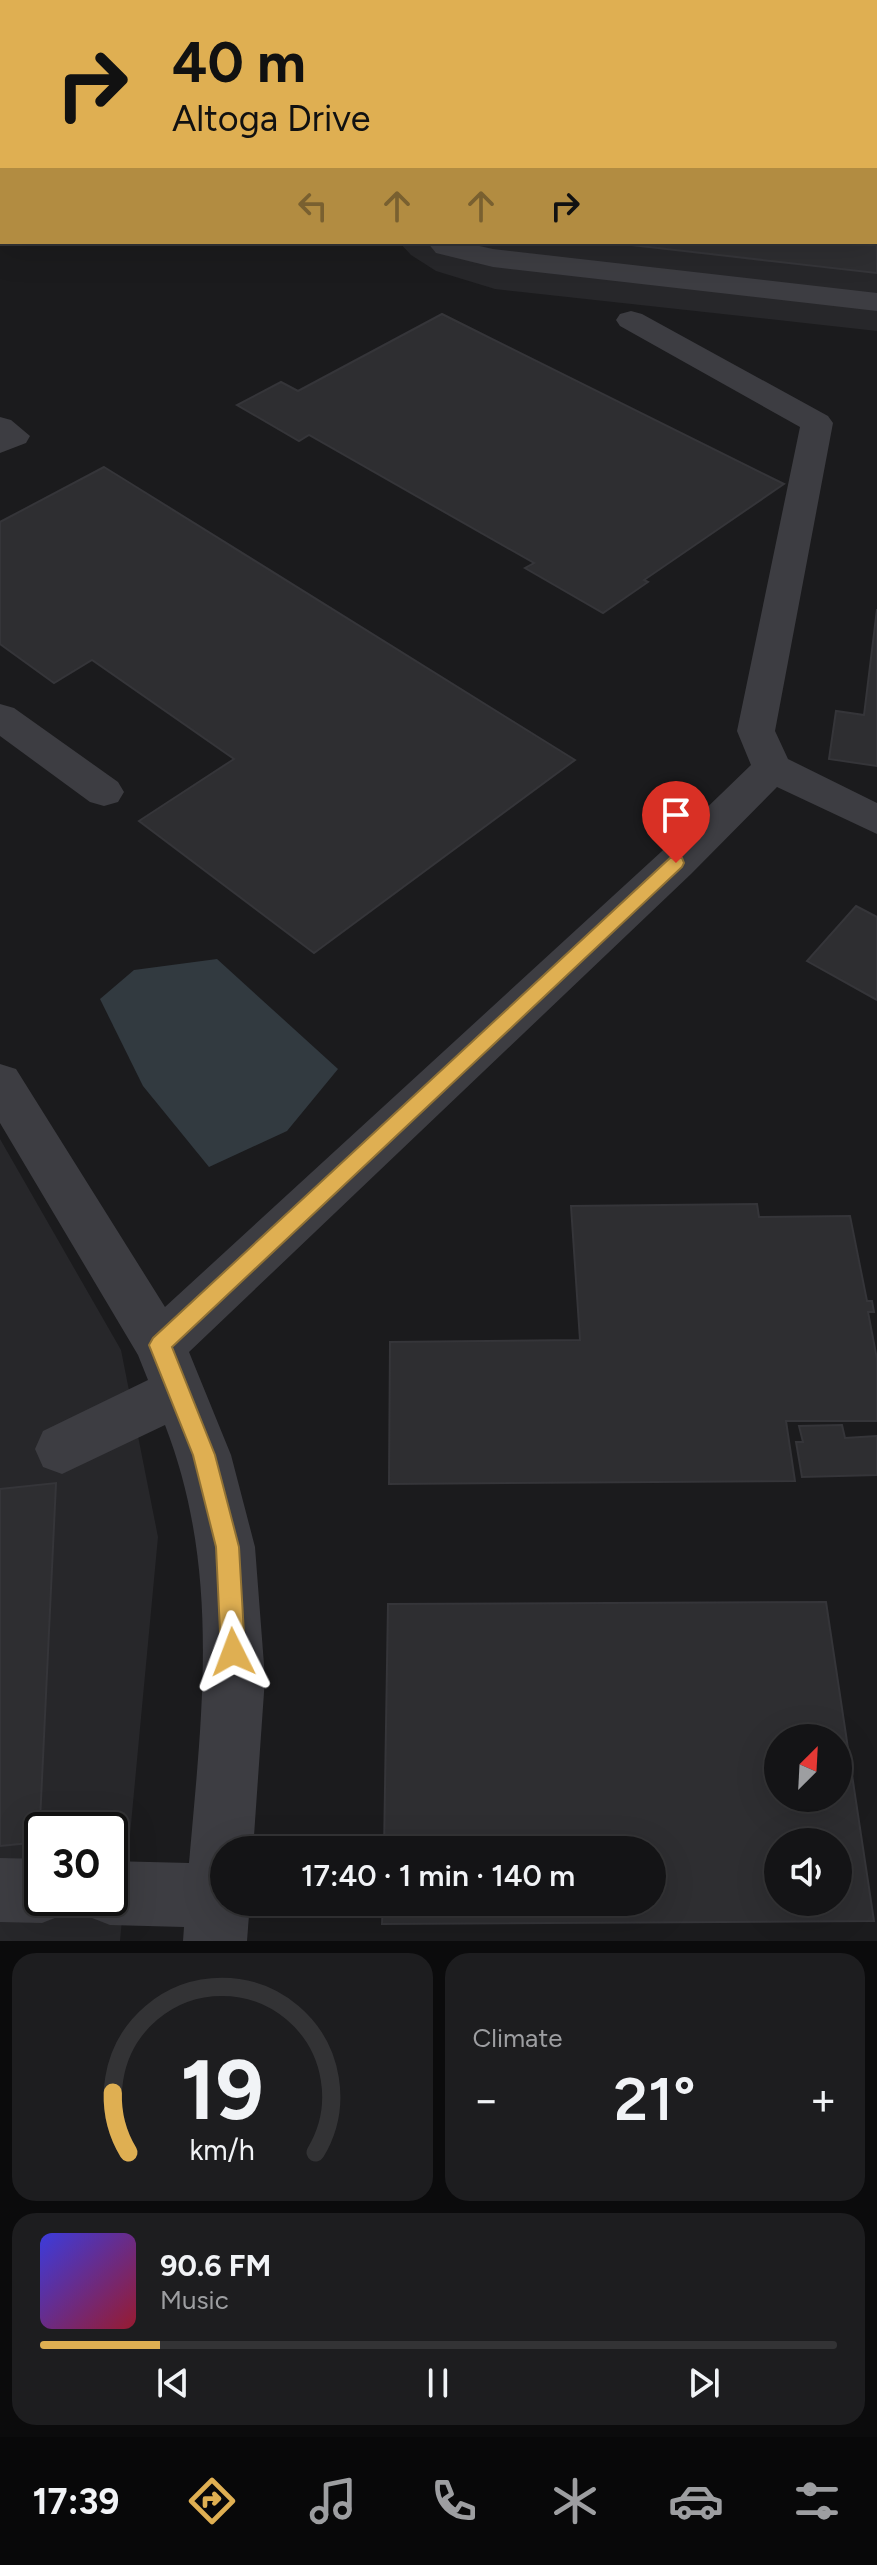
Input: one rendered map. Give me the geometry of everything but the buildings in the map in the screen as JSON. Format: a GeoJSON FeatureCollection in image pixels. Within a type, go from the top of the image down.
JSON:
{"type":"FeatureCollection","features":[{"type":"Feature","properties":{"kind":"street"},"geometry":{"type":"LineString","coordinates":[[443,244],[493,258],[877,302]]}},
{"type":"Feature","properties":{"kind":"street"},"geometry":{"type":"LineString","coordinates":[[631,320],[817,423],[756,731],[772,768],[877,820]]}},
{"type":"Feature","properties":{"kind":"street"},"geometry":{"type":"LineString","coordinates":[[0,427],[14,436],[0,443]]}},
{"type":"Feature","properties":{"kind":"street"},"geometry":{"type":"LineString","coordinates":[[0,717],[104,792]]}},
{"type":"Feature","properties":{"kind":"street"},"geometry":{"type":"LineString","coordinates":[[62,1449],[169,1368],[772,768]]}},
{"type":"Feature","properties":{"kind":"street"},"geometry":{"type":"LineString","coordinates":[[0,1082],[169,1368],[204,1455],[227,1547],[235,1678],[217,1919],[128,1897]]}},
{"type":"Feature","properties":{"kind":"street"},"geometry":{"type":"LineString","coordinates":[[0,1890],[24,1891]]}},
{"type":"Feature","properties":{"kind":"shaded area"},"geometry":{"type":"Polygon","coordinates":[[[401,244],[877,244],[877,331],[495,289],[436,271],[411,255],[401,244]]]}},
{"type":"Feature","properties":{"kind":"shaded area"},"geometry":{"type":"Polygon","coordinates":[[[217,959],[338,1069],[287,1131],[209,1167],[143,1086],[100,999],[134,970],[217,959]]]}},
{"type":"Feature","properties":{"kind":"shaded area"},"geometry":{"type":"Polygon","coordinates":[[[0,1139],[121,1350],[158,1537],[128,1856],[128,1812],[24,1812],[24,1916],[122,1916],[120,1941],[0,1941],[0,1139]]]}},
{"type":"Feature","properties":{"kind":"route"},"geometry":{"type":"LineString","coordinates":[[233,1652],[227,1547],[204,1455],[160,1345],[676,863]]}}]}
